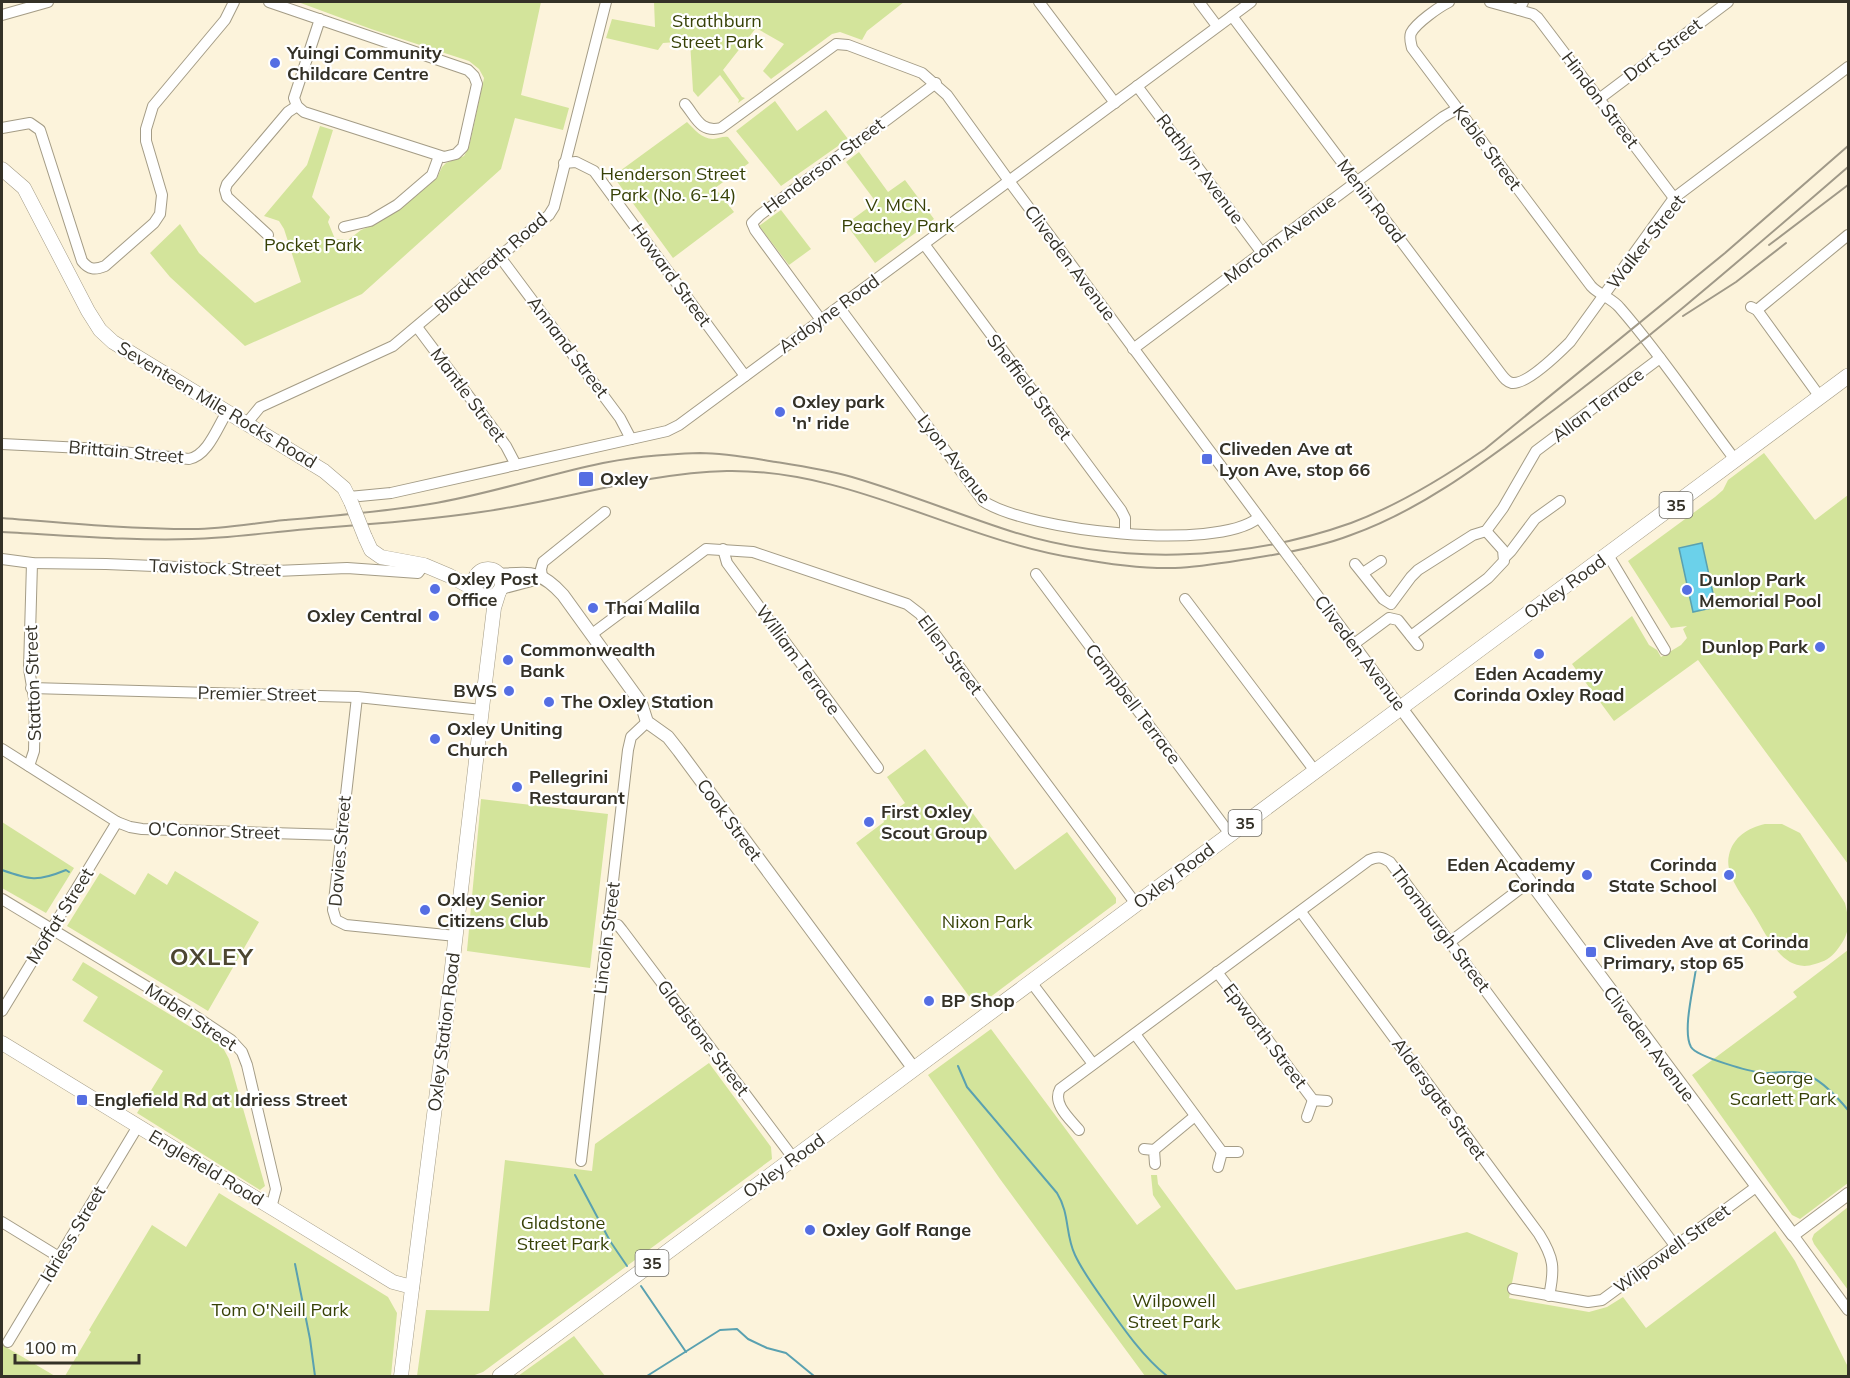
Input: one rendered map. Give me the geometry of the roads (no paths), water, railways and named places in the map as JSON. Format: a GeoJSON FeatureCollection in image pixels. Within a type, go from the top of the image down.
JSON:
{"type":"FeatureCollection","features":[{"type":"Feature","properties":{"kind":"main road","name":"Seventeen Mile Rocks Road"},"geometry":{"type":"LineString","coordinates":[[2,169],[24,188],[100,330],[127,352],[330,475],[344,488],[371,550],[381,557],[424,565],[450,576],[477,592]]}},
{"type":"Feature","properties":{"kind":"main road","name":"Seventeen Mile Rocks Road"},"geometry":{"type":"LineString","coordinates":[[2,180],[35,210]]}},
{"type":"Feature","properties":{"kind":"main road","name":"Oxley Road"},"geometry":{"type":"LineString","coordinates":[[500,1377],[1848,376]]}},
{"type":"Feature","properties":{"kind":"main road","name":"Seventeen Mile Rocks Road"},"geometry":{"type":"LineString","coordinates":[[424,565],[434,563],[478,573]]}},
{"type":"Feature","properties":{"kind":"main road"},"geometry":{"type":"LineString","coordinates":[[491,569],[500,585],[496,595],[487,597],[477,592],[474,581],[478,573],[491,569]]}},
{"type":"Feature","properties":{"kind":"main road","name":"Oxley Station Road"},"geometry":{"type":"LineString","coordinates":[[401,1377],[456,936],[489,647],[494,608],[500,585]]}},
{"type":"Feature","properties":{"kind":"main road","name":"Oxley Station Road"},"geometry":{"type":"LineString","coordinates":[[477,592],[487,614],[489,647]]}},
{"type":"Feature","properties":{"kind":"main road","name":"Englefield Road"},"geometry":{"type":"LineString","coordinates":[[2,1043],[393,1282],[412,1287]]}},
{"type":"Feature","properties":{"kind":"main road","name":"Oxley Station Road"},"geometry":{"type":"LineString","coordinates":[[406,1345],[410,1377]]}},
{"type":"Feature","properties":{"kind":"street"},"geometry":{"type":"LineString","coordinates":[[2,15],[48,2]]}},
{"type":"Feature","properties":{"kind":"street"},"geometry":{"type":"LineString","coordinates":[[2,128],[30,123],[40,130],[79,255],[85,265],[91,268],[98,269],[105,266],[154,223],[160,214],[162,195],[146,141],[153,106],[225,20],[234,2]]}},
{"type":"Feature","properties":{"kind":"street"},"geometry":{"type":"LineString","coordinates":[[269,2],[320,19],[468,70],[474,76],[477,84],[463,147],[456,154],[439,156],[304,112],[297,106],[294,98],[320,19]]}},
{"type":"Feature","properties":{"kind":"street","name":"Blackheath Road"},"geometry":{"type":"LineString","coordinates":[[246,424],[260,407],[393,346],[549,215],[554,207],[606,2]]}},
{"type":"Feature","properties":{"kind":"street"},"geometry":{"type":"LineString","coordinates":[[1039,2],[1115,103]]}},
{"type":"Feature","properties":{"kind":"street"},"geometry":{"type":"LineString","coordinates":[[1199,2],[1218,26]]}},
{"type":"Feature","properties":{"kind":"street","name":"Ardoyne Road"},"geometry":{"type":"LineString","coordinates":[[350,500],[667,431],[679,425],[1251,2]]}},
{"type":"Feature","properties":{"kind":"street","name":"Keble Street"},"geometry":{"type":"LineString","coordinates":[[1449,2],[1417,26],[1410,39],[1412,48],[1591,286],[1604,296]]}},
{"type":"Feature","properties":{"kind":"street"},"geometry":{"type":"LineString","coordinates":[[1490,2],[1521,6]]}},
{"type":"Feature","properties":{"kind":"street","name":"Dart Street"},"geometry":{"type":"LineString","coordinates":[[1599,99],[1728,2]]}},
{"type":"Feature","properties":{"kind":"street","name":"Hindon Street"},"geometry":{"type":"LineString","coordinates":[[1521,6],[1538,18],[1674,198]]}},
{"type":"Feature","properties":{"kind":"street","name":"Menin Road"},"geometry":{"type":"LineString","coordinates":[[1232,16],[1501,375],[1513,383]]}},
{"type":"Feature","properties":{"kind":"street","name":"Cliveden Avenue"},"geometry":{"type":"LineString","coordinates":[[685,104],[702,126],[708,130],[721,128],[836,44],[848,45],[922,73],[936,83],[1848,1310]]}},
{"type":"Feature","properties":{"kind":"street","name":"Walker Street"},"geometry":{"type":"LineString","coordinates":[[1513,383],[1521,382],[1557,355],[1570,342],[1674,198],[1848,67]]}},
{"type":"Feature","properties":{"kind":"street","name":"Henderson Street"},"geometry":{"type":"LineString","coordinates":[[821,320],[752,224],[754,220],[936,83]]}},
{"type":"Feature","properties":{"kind":"street","name":"Rathlyn Avenue"},"geometry":{"type":"LineString","coordinates":[[1137,86],[1262,253]]}},
{"type":"Feature","properties":{"kind":"street"},"geometry":{"type":"LineString","coordinates":[[268,235],[227,197],[225,189],[288,112],[297,106]]}},
{"type":"Feature","properties":{"kind":"street","name":"Morcom Avenue"},"geometry":{"type":"LineString","coordinates":[[1133,348],[1443,117],[1457,109]]}},
{"type":"Feature","properties":{"kind":"street"},"geometry":{"type":"LineString","coordinates":[[344,227],[370,222],[397,205],[432,175],[439,156]]}},
{"type":"Feature","properties":{"kind":"street","name":"Howard Street"},"geometry":{"type":"LineString","coordinates":[[564,163],[576,162],[594,171],[745,376]]}},
{"type":"Feature","properties":{"kind":"street"},"geometry":{"type":"LineString","coordinates":[[1820,397],[1754,308],[1848,235]]}},
{"type":"Feature","properties":{"kind":"street","name":"Sheffield Street"},"geometry":{"type":"LineString","coordinates":[[924,244],[1121,510],[1125,518],[1125,533]]}},
{"type":"Feature","properties":{"kind":"street","name":"Annand Street"},"geometry":{"type":"LineString","coordinates":[[500,257],[620,418],[631,439]]}},
{"type":"Feature","properties":{"kind":"street","name":"Allan Terrace"},"geometry":{"type":"LineString","coordinates":[[1604,296],[1618,306],[1660,358],[1736,461]]}},
{"type":"Feature","properties":{"kind":"street","name":"Lyon Avenue"},"geometry":{"type":"LineString","coordinates":[[839,307],[983,501],[994,508],[1056,526],[1125,533],[1193,535],[1241,527],[1258,518]]}},
{"type":"Feature","properties":{"kind":"street","name":"Mantle Street"},"geometry":{"type":"LineString","coordinates":[[417,327],[506,446],[516,465]]}},
{"type":"Feature","properties":{"kind":"street","name":"Allan Terrace"},"geometry":{"type":"LineString","coordinates":[[1486,531],[1503,508],[1536,451],[1660,358]]}},
{"type":"Feature","properties":{"kind":"street","name":"Brittain Street"},"geometry":{"type":"LineString","coordinates":[[2,444],[82,448],[189,459],[197,457],[205,450],[227,412]]}},
{"type":"Feature","properties":{"kind":"street"},"geometry":{"type":"LineString","coordinates":[[1411,636],[1488,579],[1535,519],[1560,501]]}},
{"type":"Feature","properties":{"kind":"street"},"geometry":{"type":"LineString","coordinates":[[500,585],[525,572],[542,577],[543,562],[605,512]]}},
{"type":"Feature","properties":{"kind":"street"},"geometry":{"type":"LineString","coordinates":[[1354,644],[1389,618],[1391,604],[1411,576],[1473,535],[1486,531],[1503,550],[1505,557]]}},
{"type":"Feature","properties":{"kind":"street","name":"Ellen Street"},"geometry":{"type":"LineString","coordinates":[[592,634],[706,549],[753,552],[907,604],[920,614],[1136,904]]}},
{"type":"Feature","properties":{"kind":"street","name":"William Terrace"},"geometry":{"type":"LineString","coordinates":[[723,549],[727,563],[878,768]]}},
{"type":"Feature","properties":{"kind":"street"},"geometry":{"type":"LineString","coordinates":[[1608,555],[1665,650]]}},
{"type":"Feature","properties":{"kind":"street","name":"Tavistock Street"},"geometry":{"type":"LineString","coordinates":[[2,559],[32,563],[276,571],[348,568],[418,573],[424,565]]}},
{"type":"Feature","properties":{"kind":"street"},"geometry":{"type":"LineString","coordinates":[[1363,573],[1382,561]]}},
{"type":"Feature","properties":{"kind":"street","name":"Statton Street"},"geometry":{"type":"LineString","coordinates":[[29,766],[34,751],[35,704],[29,669],[32,563]]}},
{"type":"Feature","properties":{"kind":"street"},"geometry":{"type":"LineString","coordinates":[[1355,564],[1383,599],[1391,604]]}},
{"type":"Feature","properties":{"kind":"street","name":"Campbell Terrace"},"geometry":{"type":"LineString","coordinates":[[1036,574],[1230,834]]}},
{"type":"Feature","properties":{"kind":"street","name":"Cook Street"},"geometry":{"type":"LineString","coordinates":[[542,577],[557,588],[592,634],[641,703],[647,722],[668,737],[679,751],[914,1069]]}},
{"type":"Feature","properties":{"kind":"street"},"geometry":{"type":"LineString","coordinates":[[1185,599],[1316,771]]}},
{"type":"Feature","properties":{"kind":"street"},"geometry":{"type":"LineString","coordinates":[[1389,618],[1398,620],[1418,645]]}},
{"type":"Feature","properties":{"kind":"street","name":"Premier Street"},"geometry":{"type":"LineString","coordinates":[[31,688],[357,697],[482,710]]}},
{"type":"Feature","properties":{"kind":"street","name":"Davies Street"},"geometry":{"type":"LineString","coordinates":[[357,697],[340,835],[333,910],[336,920],[346,925],[456,936]]}},
{"type":"Feature","properties":{"kind":"street","name":"Lincoln Street"},"geometry":{"type":"LineString","coordinates":[[581,1161],[628,750],[631,737],[647,722]]}},
{"type":"Feature","properties":{"kind":"street","name":"O'Connor Street"},"geometry":{"type":"LineString","coordinates":[[2,749],[117,822],[130,827],[340,835]]}},
{"type":"Feature","properties":{"kind":"street","name":"Moffat Street"},"geometry":{"type":"LineString","coordinates":[[2,1011],[117,822]]}},
{"type":"Feature","properties":{"kind":"street","name":"Thornburgh Street"},"geometry":{"type":"LineString","coordinates":[[1079,1131],[1058,1102],[1057,1095],[1060,1089],[1369,860],[1376,857],[1384,858],[1390,862],[1676,1246]]}},
{"type":"Feature","properties":{"kind":"street"},"geometry":{"type":"LineString","coordinates":[[1450,942],[1529,882]]}},
{"type":"Feature","properties":{"kind":"street","name":"Mabel Street"},"geometry":{"type":"LineString","coordinates":[[2,899],[192,1014],[231,1040],[242,1052],[248,1065],[276,1189],[271,1208]]}},
{"type":"Feature","properties":{"kind":"street","name":"Aldersgate Street"},"geometry":{"type":"LineString","coordinates":[[1301,912],[1539,1234],[1551,1253],[1554,1272],[1549,1296]]}},
{"type":"Feature","properties":{"kind":"street","name":"Gladstone Street"},"geometry":{"type":"LineString","coordinates":[[609,923],[618,925],[622,930],[794,1159]]}},
{"type":"Feature","properties":{"kind":"street","name":"Epworth Street"},"geometry":{"type":"LineString","coordinates":[[1217,972],[1313,1100],[1327,1101]]}},
{"type":"Feature","properties":{"kind":"street"},"geometry":{"type":"LineString","coordinates":[[1031,982],[1093,1064]]}},
{"type":"Feature","properties":{"kind":"street"},"geometry":{"type":"LineString","coordinates":[[1135,1034],[1222,1152]]}},
{"type":"Feature","properties":{"kind":"street","name":"Epworth Street"},"geometry":{"type":"LineString","coordinates":[[1306,1117],[1313,1100]]}},
{"type":"Feature","properties":{"kind":"street"},"geometry":{"type":"LineString","coordinates":[[1155,1164],[1149,1149],[1196,1116]]}},
{"type":"Feature","properties":{"kind":"street","name":"Idriess Street"},"geometry":{"type":"LineString","coordinates":[[8,1342],[138,1126]]}},
{"type":"Feature","properties":{"kind":"street"},"geometry":{"type":"LineString","coordinates":[[1222,1152],[1238,1152]]}},
{"type":"Feature","properties":{"kind":"street"},"geometry":{"type":"LineString","coordinates":[[1218,1167],[1222,1152]]}},
{"type":"Feature","properties":{"kind":"street","name":"Wilpowell Street"},"geometry":{"type":"LineString","coordinates":[[1513,1289],[1588,1302],[1602,1300],[1756,1187]]}},
{"type":"Feature","properties":{"kind":"street"},"geometry":{"type":"LineString","coordinates":[[1793,1235],[1848,1194]]}},
{"type":"Feature","properties":{"kind":"street"},"geometry":{"type":"LineString","coordinates":[[2,1222],[59,1257]]}},
{"type":"Feature","properties":{"kind":"water"},"geometry":{"type":"Polygon","coordinates":[[[1702,543],[1716,607],[1693,612],[1679,548],[1702,543]]]}},
{"type":"Feature","properties":{"kind":"waterway"},"geometry":{"type":"LineString","coordinates":[[2,870],[34,878],[66,870],[69,872]]}},
{"type":"Feature","properties":{"kind":"waterway"},"geometry":{"type":"LineString","coordinates":[[1696,968],[1688,1020],[1689,1040],[1695,1051],[1748,1070],[1764,1073],[1805,1074],[1826,1087],[1848,1110]]}},
{"type":"Feature","properties":{"kind":"waterway"},"geometry":{"type":"LineString","coordinates":[[958,1066],[967,1087],[1057,1193],[1064,1209],[1072,1247],[1084,1272],[1132,1339],[1167,1376]]}},
{"type":"Feature","properties":{"kind":"waterway"},"geometry":{"type":"LineString","coordinates":[[575,1175],[610,1241],[627,1266]]}},
{"type":"Feature","properties":{"kind":"waterway"},"geometry":{"type":"LineString","coordinates":[[295,1264],[315,1376]]}},
{"type":"Feature","properties":{"kind":"waterway"},"geometry":{"type":"LineString","coordinates":[[641,1286],[686,1352]]}},
{"type":"Feature","properties":{"kind":"waterway"},"geometry":{"type":"LineString","coordinates":[[647,1376],[720,1330],[737,1329],[748,1339],[767,1348],[786,1353],[814,1376]]}},
{"type":"Feature","properties":{"kind":"railway"},"geometry":{"type":"LineString","coordinates":[[2,518],[145,528],[216,528],[412,507],[471,496],[607,462],[647,456],[700,453],[748,457],[843,475],[1004,529],[1046,541],[1090,549],[1134,554],[1178,554],[1222,552],[1266,546],[1309,536],[1369,516],[1420,490],[1485,449],[1725,253],[1848,146]]}},
{"type":"Feature","properties":{"kind":"railway"},"geometry":{"type":"LineString","coordinates":[[2,532],[144,539],[224,537],[461,515],[634,482],[727,471],[772,473],[817,481],[1031,549],[1112,564],[1150,568],[1185,567],[1291,552],[1339,539],[1377,525],[1426,500],[1472,470],[1579,391],[1657,329],[1848,167]]}},
{"type":"Feature","properties":{"kind":"railway"},"geometry":{"type":"LineString","coordinates":[[1769,245],[1848,185]]}},
{"type":"Feature","properties":{"kind":"railway"},"geometry":{"type":"LineString","coordinates":[[1683,316],[1736,282],[1786,243]]}},
{"type":"Feature","properties":{"kind":"place","name":"Yuingi Community Childcare Centre"},"geometry":{"type":"Point","coordinates":[275,63]}},
{"type":"Feature","properties":{"kind":"place","name":"Oxley park 'n' ride"},"geometry":{"type":"Point","coordinates":[780,412]}},
{"type":"Feature","properties":{"kind":"place","name":"Cliveden Ave at Lyon Ave, stop 66"},"geometry":{"type":"Point","coordinates":[1207,459]}},
{"type":"Feature","properties":{"kind":"place","name":"Oxley"},"geometry":{"type":"Point","coordinates":[586,479]}},
{"type":"Feature","properties":{"kind":"place","name":"Oxley Post Office"},"geometry":{"type":"Point","coordinates":[435,589]}},
{"type":"Feature","properties":{"kind":"place","name":"Dunlop Park Memorial Pool"},"geometry":{"type":"Point","coordinates":[1687,590]}},
{"type":"Feature","properties":{"kind":"place","name":"Thai Malila"},"geometry":{"type":"Point","coordinates":[593,608]}},
{"type":"Feature","properties":{"kind":"place","name":"Oxley Central"},"geometry":{"type":"Point","coordinates":[434,616]}},
{"type":"Feature","properties":{"kind":"place","name":"Dunlop Park"},"geometry":{"type":"Point","coordinates":[1820,647]}},
{"type":"Feature","properties":{"kind":"place","name":"Eden Academy Corinda Oxley Road"},"geometry":{"type":"Point","coordinates":[1539,654]}},
{"type":"Feature","properties":{"kind":"place","name":"Commonwealth Bank"},"geometry":{"type":"Point","coordinates":[508,660]}},
{"type":"Feature","properties":{"kind":"place","name":"BWS"},"geometry":{"type":"Point","coordinates":[509,691]}},
{"type":"Feature","properties":{"kind":"place","name":"The Oxley Station"},"geometry":{"type":"Point","coordinates":[549,702]}},
{"type":"Feature","properties":{"kind":"place","name":"Oxley Uniting Church"},"geometry":{"type":"Point","coordinates":[435,739]}},
{"type":"Feature","properties":{"kind":"place","name":"Pellegrini Restaurant"},"geometry":{"type":"Point","coordinates":[517,787]}},
{"type":"Feature","properties":{"kind":"place","name":"First Oxley Scout Group"},"geometry":{"type":"Point","coordinates":[869,822]}},
{"type":"Feature","properties":{"kind":"place","name":"Eden Academy Corinda"},"geometry":{"type":"Point","coordinates":[1587,875]}},
{"type":"Feature","properties":{"kind":"place","name":"Corinda State School"},"geometry":{"type":"Point","coordinates":[1729,875]}},
{"type":"Feature","properties":{"kind":"place","name":"Oxley Senior Citizens Club"},"geometry":{"type":"Point","coordinates":[425,910]}},
{"type":"Feature","properties":{"kind":"place","name":"Cliveden Ave at Corinda Primary, stop 65"},"geometry":{"type":"Point","coordinates":[1591,952]}},
{"type":"Feature","properties":{"kind":"place","name":"BP Shop"},"geometry":{"type":"Point","coordinates":[929,1001]}},
{"type":"Feature","properties":{"kind":"place","name":"Englefield Rd at Idriess Street"},"geometry":{"type":"Point","coordinates":[82,1100]}},
{"type":"Feature","properties":{"kind":"place","name":"Oxley Golf Range"},"geometry":{"type":"Point","coordinates":[810,1230]}},
{"type":"Feature","properties":{"kind":"district","name":"OXLEY"},"geometry":{"type":"Point","coordinates":[212,957]}},
{"type":"Feature","properties":{"kind":"park label","name":"Strathburn Street Park"},"geometry":{"type":"Point","coordinates":[717,31]}},
{"type":"Feature","properties":{"kind":"park label","name":"Henderson Street Park (No. 6-14)"},"geometry":{"type":"Point","coordinates":[673,184]}},
{"type":"Feature","properties":{"kind":"park label","name":"V. MCN. Peachey Park"},"geometry":{"type":"Point","coordinates":[898,215]}},
{"type":"Feature","properties":{"kind":"park label","name":"Pocket Park"},"geometry":{"type":"Point","coordinates":[313,245]}},
{"type":"Feature","properties":{"kind":"park label","name":"Nixon Park"},"geometry":{"type":"Point","coordinates":[987,922]}},
{"type":"Feature","properties":{"kind":"park label","name":"George Scarlett Park"},"geometry":{"type":"Point","coordinates":[1783,1088]}},
{"type":"Feature","properties":{"kind":"park label","name":"Gladstone Street Park"},"geometry":{"type":"Point","coordinates":[563,1233]}},
{"type":"Feature","properties":{"kind":"park label","name":"Tom O'Neill Park"},"geometry":{"type":"Point","coordinates":[280,1310]}},
{"type":"Feature","properties":{"kind":"park label","name":"Wilpowell Street Park"},"geometry":{"type":"Point","coordinates":[1174,1311]}}]}
